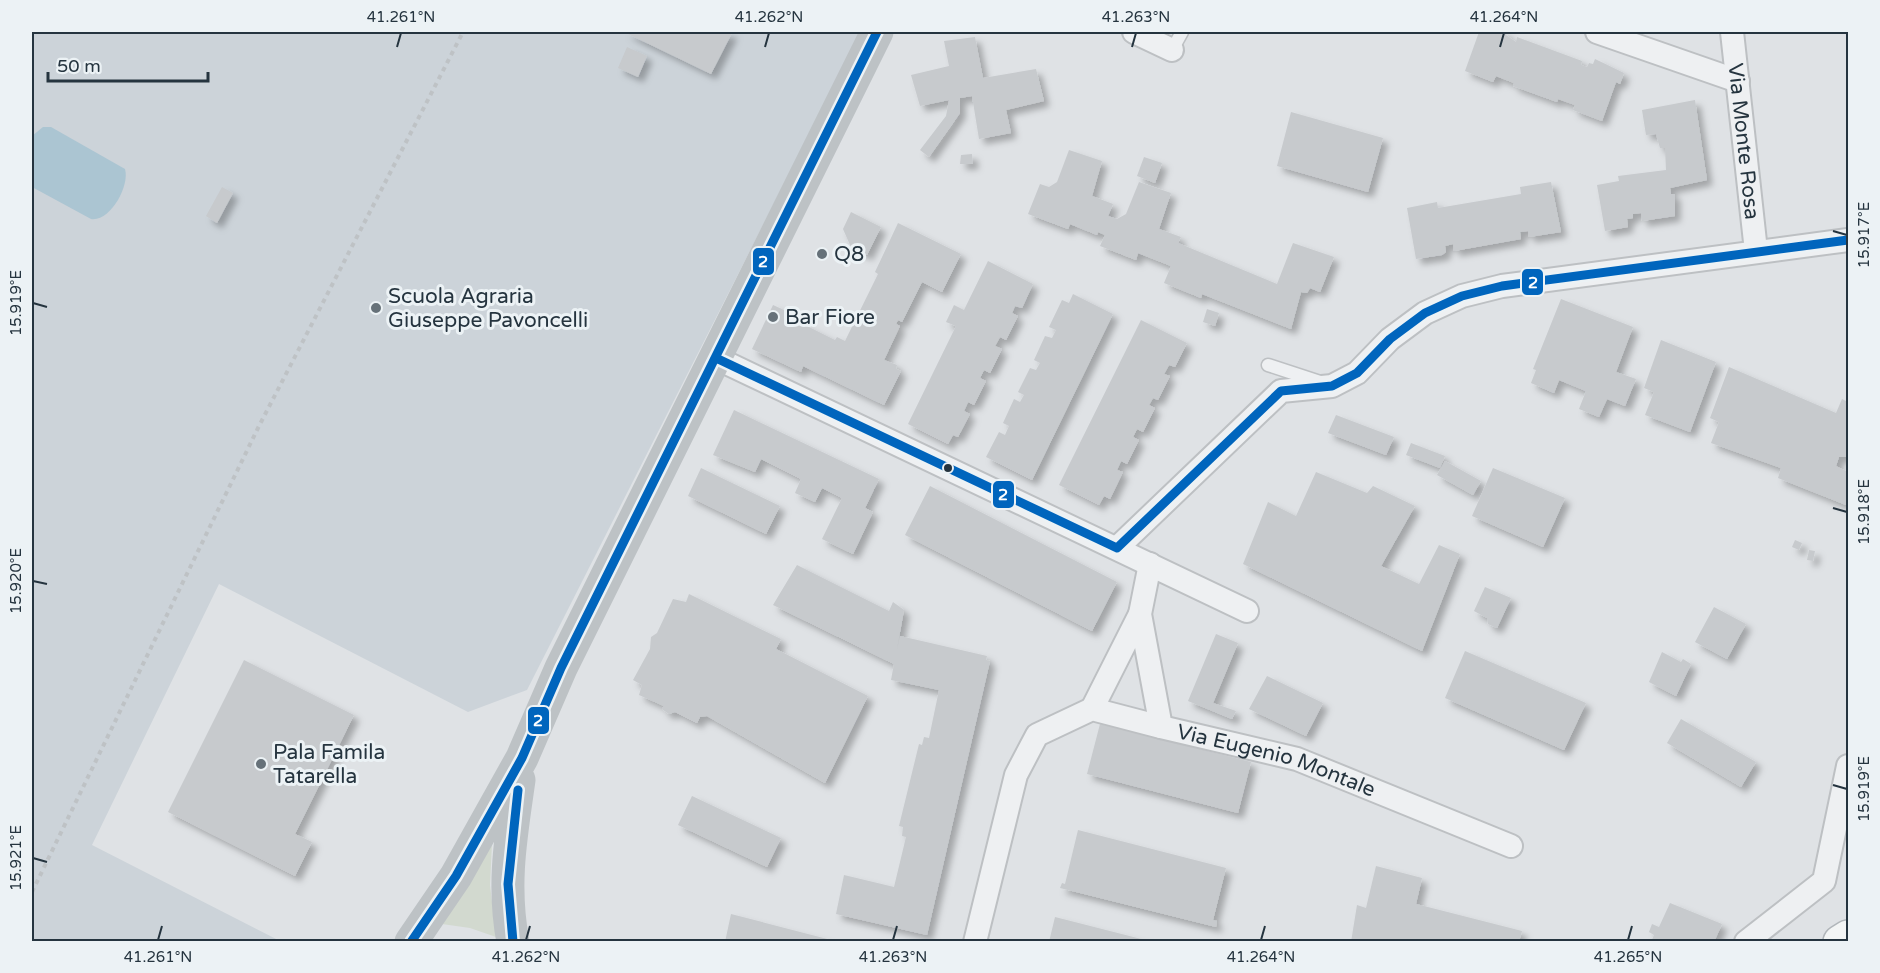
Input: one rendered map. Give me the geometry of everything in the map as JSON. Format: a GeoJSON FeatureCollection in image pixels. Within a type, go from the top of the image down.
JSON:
{"type":"FeatureCollection","features":[{"type":"Feature","properties":{"kind":"highway"},"geometry":{"type":"LineString","coordinates":[[1840,942],[1848,937]]}},
{"type":"Feature","properties":{"kind":"main road"},"geometry":{"type":"LineString","coordinates":[[411,942],[456,876],[522,758],[561,668],[877,32]]}},
{"type":"Feature","properties":{"kind":"main road"},"geometry":{"type":"LineString","coordinates":[[513,942],[508,915],[507,866],[522,758]]}},
{"type":"Feature","properties":{"kind":"street"},"geometry":{"type":"LineString","coordinates":[[1134,32],[1177,41]]}},
{"type":"Feature","properties":{"kind":"street"},"geometry":{"type":"LineString","coordinates":[[1597,32],[1738,81]]}},
{"type":"Feature","properties":{"kind":"street","name":"Via Monte Rosa"},"geometry":{"type":"LineString","coordinates":[[1732,32],[1756,251]]}},
{"type":"Feature","properties":{"kind":"street"},"geometry":{"type":"LineString","coordinates":[[1117,548],[1281,391],[1332,386],[1357,373],[1390,339],[1425,313],[1480,290],[1848,240]]}},
{"type":"Feature","properties":{"kind":"street"},"geometry":{"type":"LineString","coordinates":[[716,358],[1246,611]]}},
{"type":"Feature","properties":{"kind":"street","name":"Via Eugenio Montale"},"geometry":{"type":"LineString","coordinates":[[1150,564],[1140,614],[1161,727],[1297,759],[1511,846]]}},
{"type":"Feature","properties":{"kind":"street"},"geometry":{"type":"LineString","coordinates":[[975,942],[1016,775],[1037,735],[1092,709],[1140,614]]}},
{"type":"Feature","properties":{"kind":"street"},"geometry":{"type":"LineString","coordinates":[[1092,709],[1161,727]]}},
{"type":"Feature","properties":{"kind":"street"},"geometry":{"type":"LineString","coordinates":[[1746,942],[1824,881],[1848,766]]}},
{"type":"Feature","properties":{"kind":"lane"},"geometry":{"type":"LineString","coordinates":[[1268,364],[1332,386]]}},
{"type":"Feature","properties":{"kind":"path"},"geometry":{"type":"LineString","coordinates":[[32,892],[258,428],[463,32]]}},
{"type":"Feature","properties":{"kind":"shaded area","name":"Scuola Agraria Giuseppe Pavoncelli"},"geometry":{"type":"Polygon","coordinates":[[[32,32],[861,32],[527,690],[468,712],[219,584],[92,845],[280,941],[32,941],[32,32]]]}},
{"type":"Feature","properties":{"kind":"shaded area"},"geometry":{"type":"Polygon","coordinates":[[[492,843],[490,885],[496,937],[470,928],[442,924],[492,843]]]}},
{"type":"Feature","properties":{"kind":"water"},"geometry":{"type":"Polygon","coordinates":[[[43,127],[51,127],[125,169],[126,176],[121,193],[117,202],[105,215],[91,219],[32,187],[32,136],[43,127]]]}},
{"type":"Feature","properties":{"kind":"building"},"geometry":{"type":"Polygon","coordinates":[[[624,32],[729,32],[732,33],[711,74],[624,32]]]}},
{"type":"Feature","properties":{"kind":"building"},"geometry":{"type":"Polygon","coordinates":[[[1479,32],[1508,32],[1506,35],[1516,42],[1517,37],[1582,61],[1581,65],[1587,67],[1589,63],[1593,64],[1595,59],[1624,73],[1620,84],[1616,82],[1602,121],[1573,110],[1575,105],[1558,99],[1557,102],[1513,86],[1514,83],[1496,76],[1493,82],[1465,71],[1479,32]]]}},
{"type":"Feature","properties":{"kind":"building"},"geometry":{"type":"Polygon","coordinates":[[[975,37],[983,78],[1036,69],[1044,101],[1006,110],[1011,133],[979,139],[972,96],[960,98],[960,113],[929,157],[920,150],[946,116],[949,100],[920,106],[911,75],[949,66],[944,41],[975,37]]]}},
{"type":"Feature","properties":{"kind":"building"},"geometry":{"type":"Polygon","coordinates":[[[627,47],[647,56],[638,77],[618,68],[627,47]]]}},
{"type":"Feature","properties":{"kind":"building"},"geometry":{"type":"Polygon","coordinates":[[[1695,100],[1707,180],[1670,188],[1671,194],[1675,194],[1675,216],[1642,221],[1641,213],[1633,214],[1633,218],[1627,219],[1628,227],[1605,231],[1597,185],[1619,181],[1618,176],[1666,170],[1665,148],[1660,148],[1656,134],[1646,135],[1642,110],[1695,100]]]}},
{"type":"Feature","properties":{"kind":"building"},"geometry":{"type":"Polygon","coordinates":[[[1291,112],[1383,138],[1368,192],[1277,166],[1291,112]]]}},
{"type":"Feature","properties":{"kind":"building"},"geometry":{"type":"Polygon","coordinates":[[[1069,150],[1102,161],[1092,196],[1113,204],[1108,216],[1117,219],[1126,214],[1139,182],[1171,193],[1159,229],[1181,237],[1178,243],[1277,284],[1293,243],[1334,257],[1320,292],[1310,288],[1307,293],[1301,292],[1291,329],[1202,294],[1201,298],[1164,283],[1171,266],[1138,253],[1136,260],[1100,246],[1105,235],[1098,232],[1097,235],[1070,224],[1068,229],[1028,214],[1040,184],[1049,187],[1057,182],[1069,150]]]}},
{"type":"Feature","properties":{"kind":"building"},"geometry":{"type":"Polygon","coordinates":[[[972,154],[973,164],[960,164],[961,155],[972,154]]]}},
{"type":"Feature","properties":{"kind":"building"},"geometry":{"type":"Polygon","coordinates":[[[1144,157],[1162,163],[1155,183],[1137,176],[1144,157]]]}},
{"type":"Feature","properties":{"kind":"building"},"geometry":{"type":"Polygon","coordinates":[[[1551,182],[1561,232],[1529,237],[1528,231],[1520,232],[1521,239],[1454,251],[1453,244],[1445,246],[1446,252],[1442,255],[1416,259],[1407,208],[1437,202],[1438,208],[1521,194],[1520,187],[1551,182]]]}},
{"type":"Feature","properties":{"kind":"building"},"geometry":{"type":"Polygon","coordinates":[[[222,187],[233,193],[217,223],[206,216],[222,187]]]}},
{"type":"Feature","properties":{"kind":"building"},"geometry":{"type":"Polygon","coordinates":[[[851,212],[881,227],[867,255],[851,247],[843,229],[851,212]]]}},
{"type":"Feature","properties":{"kind":"building"},"geometry":{"type":"Polygon","coordinates":[[[898,223],[961,254],[942,292],[922,282],[902,322],[898,320],[896,324],[900,326],[884,360],[897,365],[896,369],[901,371],[884,405],[803,366],[801,372],[752,349],[773,305],[797,316],[795,320],[835,340],[837,337],[845,341],[878,274],[875,272],[898,223]]]}},
{"type":"Feature","properties":{"kind":"building"},"geometry":{"type":"Polygon","coordinates":[[[988,261],[1033,284],[1022,308],[1015,306],[1012,313],[1018,316],[1006,340],[1000,337],[995,346],[1002,349],[990,373],[984,370],[980,378],[986,381],[974,405],[968,402],[964,411],[970,414],[958,437],[953,435],[948,444],[908,424],[956,326],[946,322],[954,305],[964,310],[988,261]]]}},
{"type":"Feature","properties":{"kind":"building"},"geometry":{"type":"Polygon","coordinates":[[[1073,294],[1113,314],[1032,480],[986,457],[999,432],[1005,435],[1009,426],[1003,423],[1014,399],[1020,402],[1024,395],[1018,392],[1030,368],[1036,370],[1040,363],[1034,360],[1045,336],[1052,338],[1056,330],[1049,327],[1062,300],[1069,303],[1073,294]]]}},
{"type":"Feature","properties":{"kind":"building"},"geometry":{"type":"Polygon","coordinates":[[[1561,299],[1633,327],[1616,372],[1636,379],[1625,406],[1607,399],[1599,417],[1579,409],[1586,391],[1559,380],[1554,393],[1531,383],[1536,370],[1533,369],[1561,299]]]}},
{"type":"Feature","properties":{"kind":"building"},"geometry":{"type":"Polygon","coordinates":[[[1207,309],[1219,313],[1215,326],[1203,322],[1207,309]]]}},
{"type":"Feature","properties":{"kind":"building"},"geometry":{"type":"Polygon","coordinates":[[[1141,320],[1187,343],[1175,367],[1169,365],[1164,374],[1170,376],[1158,400],[1153,398],[1149,405],[1155,408],[1143,432],[1137,429],[1133,437],[1139,440],[1127,464],[1121,461],[1117,470],[1123,472],[1110,499],[1104,496],[1099,505],[1059,485],[1141,320]]]}},
{"type":"Feature","properties":{"kind":"building"},"geometry":{"type":"Polygon","coordinates":[[[1661,340],[1716,362],[1690,432],[1645,415],[1654,392],[1644,388],[1661,340]]]}},
{"type":"Feature","properties":{"kind":"building"},"geometry":{"type":"Polygon","coordinates":[[[1729,367],[1836,413],[1842,399],[1848,402],[1848,453],[1847,457],[1839,457],[1836,466],[1848,472],[1846,505],[1778,478],[1781,468],[1711,443],[1719,422],[1710,418],[1729,367]]]}},
{"type":"Feature","properties":{"kind":"building"},"geometry":{"type":"Polygon","coordinates":[[[734,410],[879,479],[865,508],[873,512],[853,554],[822,539],[842,498],[822,488],[815,502],[795,493],[801,479],[761,459],[755,472],[713,455],[734,410]]]}},
{"type":"Feature","properties":{"kind":"building"},"geometry":{"type":"Polygon","coordinates":[[[1336,415],[1394,437],[1386,455],[1328,433],[1336,415]]]}},
{"type":"Feature","properties":{"kind":"building"},"geometry":{"type":"Polygon","coordinates":[[[1411,443],[1445,456],[1440,468],[1406,455],[1411,443]]]}},
{"type":"Feature","properties":{"kind":"building"},"geometry":{"type":"Polygon","coordinates":[[[1445,461],[1481,481],[1473,495],[1437,475],[1445,461]]]}},
{"type":"Feature","properties":{"kind":"building"},"geometry":{"type":"Polygon","coordinates":[[[701,468],[780,506],[766,534],[688,496],[701,468]]]}},
{"type":"Feature","properties":{"kind":"building"},"geometry":{"type":"Polygon","coordinates":[[[1493,468],[1565,498],[1543,547],[1472,516],[1493,468]]]}},
{"type":"Feature","properties":{"kind":"building"},"geometry":{"type":"Polygon","coordinates":[[[1316,472],[1367,493],[1373,486],[1415,506],[1381,566],[1419,584],[1439,545],[1460,554],[1422,651],[1243,564],[1268,502],[1296,516],[1316,472]]]}},
{"type":"Feature","properties":{"kind":"building"},"geometry":{"type":"Polygon","coordinates":[[[930,486],[1117,582],[1092,631],[905,535],[930,486]]]}},
{"type":"Feature","properties":{"kind":"building"},"geometry":{"type":"Polygon","coordinates":[[[1795,540],[1802,543],[1799,550],[1792,547],[1795,540]]]}},
{"type":"Feature","properties":{"kind":"building"},"geometry":{"type":"Polygon","coordinates":[[[1809,550],[1815,551],[1813,561],[1807,560],[1809,550]]]}},
{"type":"Feature","properties":{"kind":"building"},"geometry":{"type":"Polygon","coordinates":[[[797,565],[889,611],[893,602],[904,610],[897,649],[900,636],[987,656],[986,660],[990,661],[927,935],[836,914],[844,875],[894,887],[906,837],[902,836],[903,827],[899,826],[919,744],[922,745],[924,737],[929,738],[939,690],[891,680],[894,664],[773,605],[797,565]]]}},
{"type":"Feature","properties":{"kind":"building"},"geometry":{"type":"Polygon","coordinates":[[[1485,587],[1511,598],[1497,628],[1488,624],[1487,618],[1474,611],[1485,587]]]}},
{"type":"Feature","properties":{"kind":"building"},"geometry":{"type":"Polygon","coordinates":[[[689,594],[781,639],[776,649],[868,696],[825,783],[707,716],[700,717],[697,723],[675,712],[669,714],[662,709],[664,706],[639,695],[642,685],[633,680],[650,649],[651,637],[657,633],[673,599],[686,602],[689,594]]]}},
{"type":"Feature","properties":{"kind":"building"},"geometry":{"type":"Polygon","coordinates":[[[1714,607],[1746,624],[1727,659],[1695,642],[1714,607]]]}},
{"type":"Feature","properties":{"kind":"building"},"geometry":{"type":"Polygon","coordinates":[[[1216,634],[1238,643],[1213,703],[1236,711],[1232,719],[1188,701],[1216,634]]]}},
{"type":"Feature","properties":{"kind":"building"},"geometry":{"type":"Polygon","coordinates":[[[1465,651],[1586,703],[1564,750],[1445,698],[1465,651]]]}},
{"type":"Feature","properties":{"kind":"building"},"geometry":{"type":"Polygon","coordinates":[[[1662,652],[1681,662],[1683,659],[1691,664],[1676,696],[1649,682],[1662,652]]]}},
{"type":"Feature","properties":{"kind":"building","name":"Pala Famila Tatarella"},"geometry":{"type":"Polygon","coordinates":[[[244,660],[354,715],[295,834],[312,842],[295,876],[168,812],[244,660]]]}},
{"type":"Feature","properties":{"kind":"building"},"geometry":{"type":"Polygon","coordinates":[[[1267,676],[1323,703],[1306,736],[1249,709],[1267,676]]]}},
{"type":"Feature","properties":{"kind":"building"},"geometry":{"type":"Polygon","coordinates":[[[1681,719],[1756,762],[1741,787],[1667,743],[1681,719]]]}},
{"type":"Feature","properties":{"kind":"building"},"geometry":{"type":"Polygon","coordinates":[[[1100,724],[1251,762],[1238,813],[1087,774],[1100,724]]]}},
{"type":"Feature","properties":{"kind":"building"},"geometry":{"type":"Polygon","coordinates":[[[692,796],[781,838],[767,867],[678,825],[692,796]]]}},
{"type":"Feature","properties":{"kind":"building"},"geometry":{"type":"Polygon","coordinates":[[[1078,830],[1226,868],[1213,920],[1217,921],[1216,927],[1060,888],[1062,883],[1065,884],[1078,830]]]}},
{"type":"Feature","properties":{"kind":"building"},"geometry":{"type":"Polygon","coordinates":[[[1376,866],[1422,878],[1416,904],[1522,931],[1519,942],[1351,942],[1357,905],[1366,908],[1376,866]]]}},
{"type":"Feature","properties":{"kind":"building"},"geometry":{"type":"Polygon","coordinates":[[[1670,903],[1722,924],[1714,942],[1651,942],[1654,935],[1649,932],[1652,924],[1659,927],[1670,903]]]}},
{"type":"Feature","properties":{"kind":"building"},"geometry":{"type":"Polygon","coordinates":[[[731,914],[835,941],[835,942],[725,942],[731,914]]]}},
{"type":"Feature","properties":{"kind":"building"},"geometry":{"type":"Polygon","coordinates":[[[1055,917],[1149,941],[1149,942],[1049,942],[1055,917]]]}},
{"type":"Feature","properties":{"kind":"transit line","name":"2"},"geometry":{"type":"LineString","coordinates":[[411,942],[456,876],[522,758],[561,668],[877,32]]}},
{"type":"Feature","properties":{"kind":"transit line","name":"2"},"geometry":{"type":"LineString","coordinates":[[716,358],[1117,548],[1281,391],[1332,386],[1357,373],[1390,339],[1425,313],[1462,296],[1502,286],[1848,240]]}},
{"type":"Feature","properties":{"kind":"transit line","name":"2"},"geometry":{"type":"LineString","coordinates":[[513,942],[508,884],[518,790]]}},
{"type":"Feature","properties":{"kind":"place","name":"Q8"},"geometry":{"type":"Point","coordinates":[822,254]}},
{"type":"Feature","properties":{"kind":"place","name":"Scuola Agraria Giuseppe Pavoncelli"},"geometry":{"type":"Point","coordinates":[376,308]}},
{"type":"Feature","properties":{"kind":"place","name":"Bar Fiore"},"geometry":{"type":"Point","coordinates":[773,317]}},
{"type":"Feature","properties":{"kind":"place","name":"Pala Famila Tatarella"},"geometry":{"type":"Point","coordinates":[261,764]}}]}
